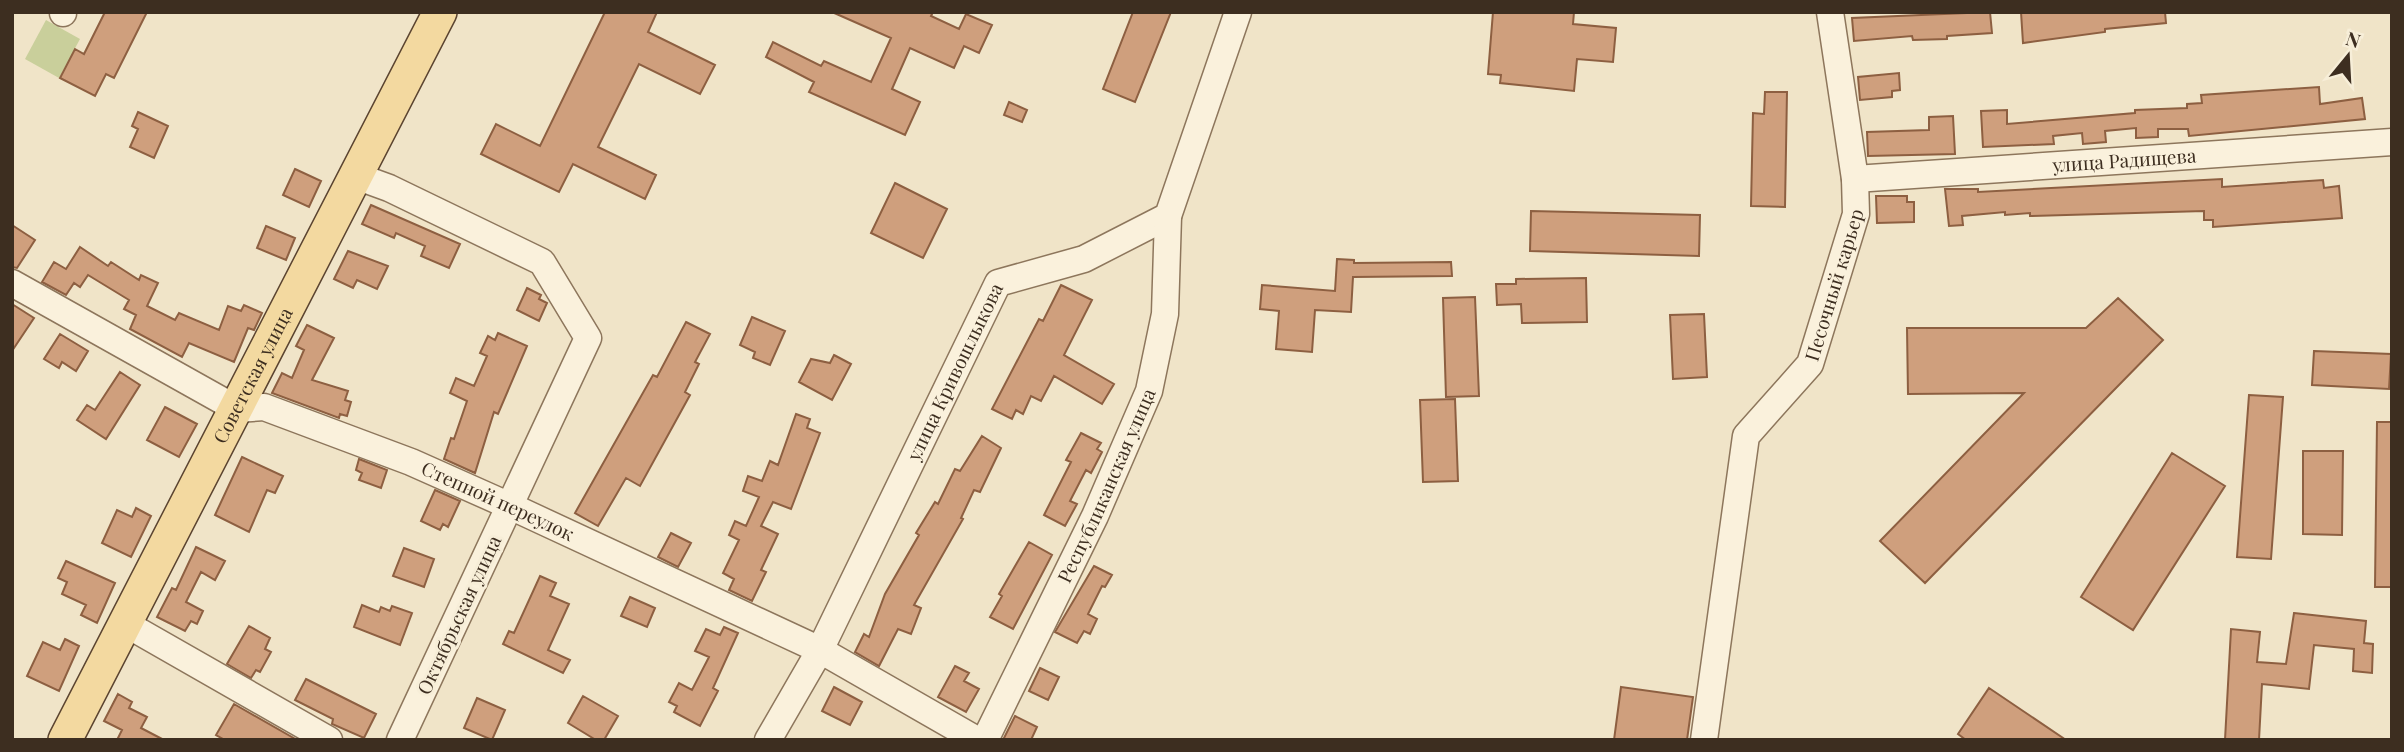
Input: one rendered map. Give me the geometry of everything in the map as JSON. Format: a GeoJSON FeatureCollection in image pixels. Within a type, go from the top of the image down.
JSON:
{"type":"FeatureCollection","features":[{"type":"Feature","properties":{"kind":"main road","name":"Советская улица"},"geometry":{"type":"LineString","coordinates":[[65,740],[356,176],[434,14]]}},
{"type":"Feature","properties":{"kind":"street"},"geometry":{"type":"LineString","coordinates":[[1168,216],[1238,12]]}},
{"type":"Feature","properties":{"kind":"street","name":"Песочный карьер"},"geometry":{"type":"LineString","coordinates":[[1704,740],[1746,436],[1810,364],[1856,214],[1855,179],[1830,12]]}},
{"type":"Feature","properties":{"kind":"street","name":"улица Радищева"},"geometry":{"type":"LineString","coordinates":[[1855,179],[2392,142]]}},
{"type":"Feature","properties":{"kind":"street","name":"Октябрьская улица"},"geometry":{"type":"LineString","coordinates":[[356,176],[389,188],[542,262],[588,338],[400,740]]}},
{"type":"Feature","properties":{"kind":"street","name":"улица Кривошлыкова"},"geometry":{"type":"LineString","coordinates":[[768,740],[820,650],[998,283],[1084,258],[1168,216]]}},
{"type":"Feature","properties":{"kind":"street","name":"Республиканская улица"},"geometry":{"type":"LineString","coordinates":[[985,740],[1095,516],[1149,391],[1165,314],[1168,216]]}},
{"type":"Feature","properties":{"kind":"street","name":"Степной переулок"},"geometry":{"type":"LineString","coordinates":[[12,283],[237,409],[264,407],[411,462],[510,506],[820,650],[977,740]]}},
{"type":"Feature","properties":{"kind":"street"},"geometry":{"type":"LineString","coordinates":[[126,624],[329,740]]}},
{"type":"Feature","properties":{"kind":"green space"},"geometry":{"type":"Polygon","coordinates":[[[46,20],[80,39],[59,78],[25,59],[46,20]]]}},
{"type":"Feature","properties":{"kind":"building"},"geometry":{"type":"Polygon","coordinates":[[[105,12],[147,12],[114,78],[106,74],[95,96],[60,78],[75,49],[84,54],[105,12]]]}},
{"type":"Feature","properties":{"kind":"building"},"geometry":{"type":"Polygon","coordinates":[[[605,12],[657,12],[648,32],[715,65],[700,94],[639,64],[598,147],[656,175],[645,199],[573,164],[559,192],[481,154],[496,124],[540,146],[605,12]]]}},
{"type":"Feature","properties":{"kind":"building"},"geometry":{"type":"Polygon","coordinates":[[[832,12],[933,12],[931,16],[959,29],[966,14],[992,25],[979,53],[964,46],[954,68],[910,48],[892,89],[920,102],[905,135],[809,92],[814,82],[766,57],[773,42],[821,66],[824,61],[871,82],[891,38],[832,12]]]}},
{"type":"Feature","properties":{"kind":"building"},"geometry":{"type":"Polygon","coordinates":[[[1133,12],[1171,12],[1135,102],[1103,89],[1133,12]]]}},
{"type":"Feature","properties":{"kind":"building"},"geometry":{"type":"Polygon","coordinates":[[[1493,12],[1574,12],[1573,24],[1616,28],[1613,62],[1577,59],[1574,91],[1500,83],[1501,75],[1488,74],[1493,12]]]}},
{"type":"Feature","properties":{"kind":"building"},"geometry":{"type":"Polygon","coordinates":[[[1990,12],[1992,33],[1947,36],[1947,39],[1913,40],[1912,36],[1854,41],[1852,18],[1990,12]]]}},
{"type":"Feature","properties":{"kind":"building"},"geometry":{"type":"Polygon","coordinates":[[[2021,12],[2165,12],[2166,23],[2105,29],[2105,32],[2023,43],[2021,12]]]}},
{"type":"Feature","properties":{"kind":"building"},"geometry":{"type":"Polygon","coordinates":[[[1899,73],[1900,90],[1892,91],[1892,97],[1860,100],[1858,77],[1899,73]]]}},
{"type":"Feature","properties":{"kind":"building"},"geometry":{"type":"Polygon","coordinates":[[[2319,87],[2320,104],[2362,98],[2365,119],[2189,136],[2188,129],[2158,129],[2158,137],[2136,138],[2136,128],[2105,131],[2106,142],[2083,144],[2082,133],[2053,136],[2054,144],[1983,147],[1981,111],[2007,110],[2007,124],[2135,113],[2135,110],[2187,108],[2187,104],[2202,103],[2201,95],[2319,87]]]}},
{"type":"Feature","properties":{"kind":"building"},"geometry":{"type":"Polygon","coordinates":[[[1765,92],[1787,92],[1785,207],[1751,206],[1753,113],[1764,114],[1765,92]]]}},
{"type":"Feature","properties":{"kind":"building"},"geometry":{"type":"Polygon","coordinates":[[[1009,102],[1027,110],[1022,122],[1004,115],[1009,102]]]}},
{"type":"Feature","properties":{"kind":"building"},"geometry":{"type":"Polygon","coordinates":[[[138,112],[168,126],[154,158],[130,147],[138,129],[132,126],[138,112]]]}},
{"type":"Feature","properties":{"kind":"building"},"geometry":{"type":"Polygon","coordinates":[[[1953,116],[1955,154],[1868,156],[1867,132],[1929,130],[1929,117],[1953,116]]]}},
{"type":"Feature","properties":{"kind":"building"},"geometry":{"type":"Polygon","coordinates":[[[295,169],[321,181],[309,207],[283,195],[295,169]]]}},
{"type":"Feature","properties":{"kind":"building"},"geometry":{"type":"Polygon","coordinates":[[[2222,179],[2222,187],[2323,180],[2324,188],[2339,186],[2342,218],[2213,227],[2213,220],[2204,220],[2204,211],[2030,216],[2030,213],[2005,215],[2005,212],[1962,216],[1963,225],[1949,226],[1945,189],[1978,189],[1978,192],[2222,179]]]}},
{"type":"Feature","properties":{"kind":"building"},"geometry":{"type":"Polygon","coordinates":[[[895,183],[947,209],[923,258],[871,233],[895,183]]]}},
{"type":"Feature","properties":{"kind":"building"},"geometry":{"type":"Polygon","coordinates":[[[1876,196],[1907,196],[1907,202],[1914,202],[1914,222],[1877,223],[1876,196]]]}},
{"type":"Feature","properties":{"kind":"building"},"geometry":{"type":"Polygon","coordinates":[[[371,205],[460,244],[449,268],[421,256],[425,246],[396,233],[394,238],[362,224],[371,205]]]}},
{"type":"Feature","properties":{"kind":"building"},"geometry":{"type":"Polygon","coordinates":[[[1531,211],[1700,215],[1699,256],[1530,251],[1531,211]]]}},
{"type":"Feature","properties":{"kind":"building"},"geometry":{"type":"Polygon","coordinates":[[[12,225],[35,240],[17,268],[12,267],[12,225]]]}},
{"type":"Feature","properties":{"kind":"building"},"geometry":{"type":"Polygon","coordinates":[[[266,226],[295,238],[286,260],[257,248],[266,226]]]}},
{"type":"Feature","properties":{"kind":"building"},"geometry":{"type":"Polygon","coordinates":[[[80,247],[108,266],[111,262],[139,280],[141,275],[158,283],[147,306],[175,320],[179,313],[219,330],[228,306],[241,311],[244,305],[262,313],[254,330],[248,328],[234,362],[189,343],[182,357],[130,329],[136,315],[124,309],[129,300],[88,275],[80,287],[74,283],[66,295],[42,282],[54,262],[66,269],[80,247]]]}},
{"type":"Feature","properties":{"kind":"building"},"geometry":{"type":"Polygon","coordinates":[[[348,251],[388,266],[377,289],[357,280],[353,288],[334,279],[348,251]]]}},
{"type":"Feature","properties":{"kind":"building"},"geometry":{"type":"Polygon","coordinates":[[[1337,259],[1354,260],[1354,263],[1451,262],[1452,276],[1353,277],[1351,312],[1315,310],[1312,352],[1276,349],[1279,311],[1260,309],[1262,285],[1335,291],[1337,259]]]}},
{"type":"Feature","properties":{"kind":"building"},"geometry":{"type":"Polygon","coordinates":[[[1586,278],[1587,322],[1522,323],[1521,304],[1497,305],[1496,284],[1516,284],[1516,279],[1586,278]]]}},
{"type":"Feature","properties":{"kind":"building"},"geometry":{"type":"Polygon","coordinates":[[[1061,285],[1092,300],[1064,355],[1114,384],[1102,404],[1054,376],[1041,401],[1031,396],[1023,414],[1016,410],[1012,419],[992,409],[1039,319],[1043,321],[1061,285]]]}},
{"type":"Feature","properties":{"kind":"building"},"geometry":{"type":"Polygon","coordinates":[[[527,288],[541,295],[539,299],[547,303],[539,321],[517,310],[527,288]]]}},
{"type":"Feature","properties":{"kind":"building"},"geometry":{"type":"Polygon","coordinates":[[[1475,297],[1479,396],[1446,397],[1443,298],[1475,297]]]}},
{"type":"Feature","properties":{"kind":"building"},"geometry":{"type":"Polygon","coordinates":[[[2118,298],[2163,340],[1925,583],[1880,541],[2024,393],[1908,394],[1907,328],[2086,328],[2118,298]]]}},
{"type":"Feature","properties":{"kind":"building"},"geometry":{"type":"Polygon","coordinates":[[[12,304],[34,318],[12,351],[12,304]]]}},
{"type":"Feature","properties":{"kind":"building"},"geometry":{"type":"Polygon","coordinates":[[[1704,314],[1707,377],[1673,379],[1670,315],[1704,314]]]}},
{"type":"Feature","properties":{"kind":"building"},"geometry":{"type":"Polygon","coordinates":[[[752,317],[785,331],[770,365],[753,358],[755,352],[740,345],[752,317]]]}},
{"type":"Feature","properties":{"kind":"building"},"geometry":{"type":"Polygon","coordinates":[[[686,322],[710,334],[695,362],[699,364],[685,392],[690,395],[640,486],[626,478],[598,526],[575,513],[653,375],[657,377],[686,322]]]}},
{"type":"Feature","properties":{"kind":"building"},"geometry":{"type":"Polygon","coordinates":[[[307,325],[334,338],[312,380],[348,391],[345,400],[351,402],[347,416],[340,414],[339,418],[272,393],[282,373],[292,378],[304,350],[296,346],[307,325]]]}},
{"type":"Feature","properties":{"kind":"building"},"geometry":{"type":"Polygon","coordinates":[[[498,333],[527,346],[498,414],[494,412],[475,473],[444,459],[467,401],[450,393],[456,378],[474,386],[487,356],[480,353],[488,336],[495,340],[498,333]]]}},
{"type":"Feature","properties":{"kind":"building"},"geometry":{"type":"Polygon","coordinates":[[[60,334],[88,351],[76,371],[62,362],[59,368],[44,359],[60,334]]]}},
{"type":"Feature","properties":{"kind":"building"},"geometry":{"type":"Polygon","coordinates":[[[2314,351],[2391,354],[2389,389],[2312,385],[2314,351]]]}},
{"type":"Feature","properties":{"kind":"building"},"geometry":{"type":"Polygon","coordinates":[[[834,355],[851,364],[832,400],[799,382],[811,359],[830,363],[834,355]]]}},
{"type":"Feature","properties":{"kind":"building"},"geometry":{"type":"Polygon","coordinates":[[[120,372],[140,385],[106,439],[77,420],[87,405],[95,410],[120,372]]]}},
{"type":"Feature","properties":{"kind":"building"},"geometry":{"type":"Polygon","coordinates":[[[2249,395],[2283,397],[2271,559],[2237,557],[2249,395]]]}},
{"type":"Feature","properties":{"kind":"building"},"geometry":{"type":"Polygon","coordinates":[[[1455,399],[1458,481],[1423,482],[1420,400],[1455,399]]]}},
{"type":"Feature","properties":{"kind":"building"},"geometry":{"type":"Polygon","coordinates":[[[165,407],[197,424],[179,457],[147,440],[165,407]]]}},
{"type":"Feature","properties":{"kind":"building"},"geometry":{"type":"Polygon","coordinates":[[[796,414],[810,419],[807,428],[820,433],[791,509],[773,502],[761,526],[778,534],[761,570],[766,572],[752,601],[729,590],[734,579],[723,573],[739,540],[729,535],[735,521],[746,526],[759,497],[743,491],[748,476],[762,481],[770,461],[778,465],[796,414]]]}},
{"type":"Feature","properties":{"kind":"building"},"geometry":{"type":"Polygon","coordinates":[[[2377,422],[2392,422],[2392,587],[2375,587],[2377,422]]]}},
{"type":"Feature","properties":{"kind":"building"},"geometry":{"type":"Polygon","coordinates":[[[1081,433],[1101,443],[1097,449],[1102,452],[1091,473],[1086,470],[1070,501],[1077,504],[1065,526],[1044,515],[1071,462],[1066,460],[1081,433]]]}},
{"type":"Feature","properties":{"kind":"building"},"geometry":{"type":"Polygon","coordinates":[[[982,436],[1001,448],[980,492],[974,490],[961,518],[963,519],[914,605],[921,608],[911,634],[898,629],[879,666],[855,652],[864,634],[869,637],[885,594],[919,535],[916,533],[935,502],[938,504],[955,469],[960,471],[982,436]]]}},
{"type":"Feature","properties":{"kind":"building"},"geometry":{"type":"Polygon","coordinates":[[[2303,451],[2343,451],[2342,535],[2303,534],[2303,451]]]}},
{"type":"Feature","properties":{"kind":"building"},"geometry":{"type":"Polygon","coordinates":[[[2172,453],[2225,486],[2133,630],[2081,597],[2172,453]]]}},
{"type":"Feature","properties":{"kind":"building"},"geometry":{"type":"Polygon","coordinates":[[[242,457],[283,476],[275,493],[267,490],[249,532],[215,515],[242,457]]]}},
{"type":"Feature","properties":{"kind":"building"},"geometry":{"type":"Polygon","coordinates":[[[359,459],[387,470],[381,488],[359,480],[362,473],[356,470],[359,459]]]}},
{"type":"Feature","properties":{"kind":"building"},"geometry":{"type":"Polygon","coordinates":[[[435,490],[460,501],[448,527],[443,524],[440,530],[421,521],[435,490]]]}},
{"type":"Feature","properties":{"kind":"building"},"geometry":{"type":"Polygon","coordinates":[[[136,508],[151,516],[131,557],[102,543],[117,510],[132,517],[136,508]]]}},
{"type":"Feature","properties":{"kind":"building"},"geometry":{"type":"Polygon","coordinates":[[[671,533],[691,543],[678,567],[658,557],[671,533]]]}},
{"type":"Feature","properties":{"kind":"building"},"geometry":{"type":"Polygon","coordinates":[[[1029,542],[1052,555],[1013,629],[990,617],[1002,596],[999,594],[1029,542]]]}},
{"type":"Feature","properties":{"kind":"building"},"geometry":{"type":"Polygon","coordinates":[[[196,547],[225,561],[215,580],[201,572],[186,602],[203,611],[197,624],[191,621],[185,631],[157,617],[172,588],[176,590],[196,547]]]}},
{"type":"Feature","properties":{"kind":"building"},"geometry":{"type":"Polygon","coordinates":[[[404,548],[434,559],[424,587],[393,576],[404,548]]]}},
{"type":"Feature","properties":{"kind":"building"},"geometry":{"type":"Polygon","coordinates":[[[66,561],[115,583],[97,623],[81,615],[86,605],[62,594],[67,582],[58,578],[66,561]]]}},
{"type":"Feature","properties":{"kind":"building"},"geometry":{"type":"Polygon","coordinates":[[[1094,566],[1112,575],[1105,587],[1102,586],[1088,614],[1097,619],[1090,634],[1084,631],[1077,643],[1055,632],[1094,566]]]}},
{"type":"Feature","properties":{"kind":"building"},"geometry":{"type":"Polygon","coordinates":[[[540,576],[556,583],[550,596],[569,604],[548,650],[570,660],[563,673],[503,644],[509,631],[514,633],[540,576]]]}},
{"type":"Feature","properties":{"kind":"building"},"geometry":{"type":"Polygon","coordinates":[[[630,597],[655,608],[647,627],[621,616],[630,597]]]}},
{"type":"Feature","properties":{"kind":"building"},"geometry":{"type":"Polygon","coordinates":[[[362,605],[379,612],[381,607],[390,611],[392,606],[412,613],[400,645],[354,627],[362,605]]]}},
{"type":"Feature","properties":{"kind":"building"},"geometry":{"type":"Polygon","coordinates":[[[2294,613],[2366,621],[2364,643],[2373,644],[2372,673],[2353,671],[2354,649],[2314,645],[2309,689],[2262,684],[2259,740],[2225,740],[2231,629],[2260,632],[2257,662],[2286,664],[2294,613]]]}},
{"type":"Feature","properties":{"kind":"building"},"geometry":{"type":"Polygon","coordinates":[[[249,626],[270,638],[265,649],[271,652],[260,672],[256,670],[251,678],[227,664],[249,626]]]}},
{"type":"Feature","properties":{"kind":"building"},"geometry":{"type":"Polygon","coordinates":[[[724,627],[738,633],[713,688],[718,691],[700,726],[674,712],[677,706],[669,702],[679,683],[692,690],[709,657],[695,651],[706,629],[720,635],[724,627]]]}},
{"type":"Feature","properties":{"kind":"building"},"geometry":{"type":"Polygon","coordinates":[[[65,639],[79,646],[59,691],[27,676],[43,642],[60,650],[65,639]]]}},
{"type":"Feature","properties":{"kind":"building"},"geometry":{"type":"Polygon","coordinates":[[[955,666],[969,673],[964,681],[979,689],[966,712],[938,697],[955,666]]]}},
{"type":"Feature","properties":{"kind":"building"},"geometry":{"type":"Polygon","coordinates":[[[1040,668],[1059,677],[1048,700],[1029,691],[1040,668]]]}},
{"type":"Feature","properties":{"kind":"building"},"geometry":{"type":"Polygon","coordinates":[[[306,679],[376,714],[364,738],[332,724],[333,719],[295,700],[306,679]]]}},
{"type":"Feature","properties":{"kind":"building"},"geometry":{"type":"Polygon","coordinates":[[[834,687],[862,702],[850,725],[822,711],[834,687]]]}},
{"type":"Feature","properties":{"kind":"building"},"geometry":{"type":"Polygon","coordinates":[[[1621,687],[1693,697],[1687,740],[1614,740],[1621,687]]]}},
{"type":"Feature","properties":{"kind":"building"},"geometry":{"type":"Polygon","coordinates":[[[1989,688],[2066,740],[1966,740],[1958,734],[1989,688]]]}},
{"type":"Feature","properties":{"kind":"building"},"geometry":{"type":"Polygon","coordinates":[[[118,694],[132,702],[129,708],[147,717],[141,728],[164,740],[117,740],[122,730],[104,721],[118,694]]]}},
{"type":"Feature","properties":{"kind":"building"},"geometry":{"type":"Polygon","coordinates":[[[583,696],[618,716],[604,740],[596,740],[568,723],[583,696]]]}},
{"type":"Feature","properties":{"kind":"building"},"geometry":{"type":"Polygon","coordinates":[[[477,698],[505,710],[492,740],[464,728],[477,698]]]}},
{"type":"Feature","properties":{"kind":"building"},"geometry":{"type":"Polygon","coordinates":[[[234,704],[297,740],[225,740],[216,735],[234,704]]]}},
{"type":"Feature","properties":{"kind":"building"},"geometry":{"type":"Polygon","coordinates":[[[1015,716],[1037,727],[1031,740],[1003,740],[1015,716]]]}}]}
